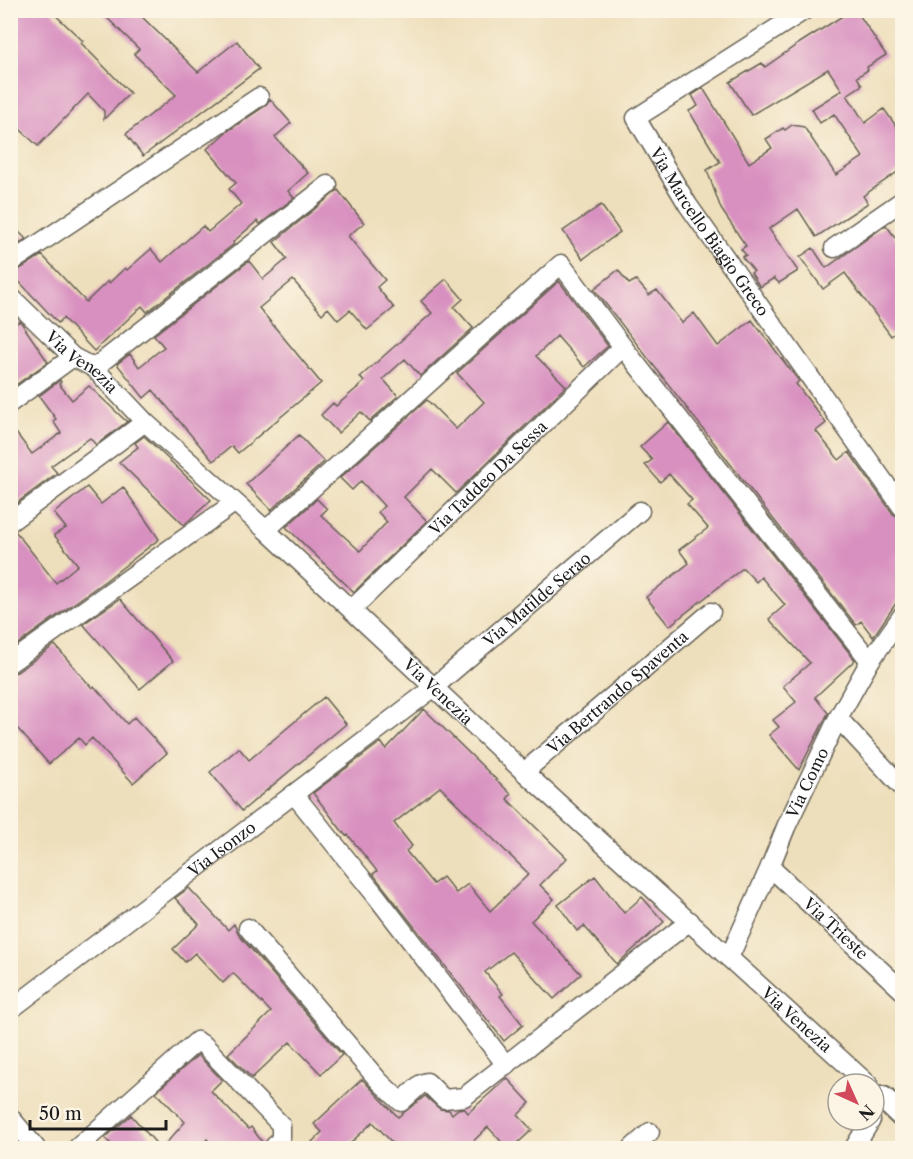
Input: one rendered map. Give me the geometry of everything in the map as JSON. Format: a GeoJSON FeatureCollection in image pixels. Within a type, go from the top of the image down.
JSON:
{"type":"FeatureCollection","features":[{"type":"Feature","properties":{"kind":"street","name":"Via Marcello Biagio Greco"},"geometry":{"type":"LineString","coordinates":[[805,10],[636,118],[688,205],[903,507]]}},
{"type":"Feature","properties":{"kind":"street"},"geometry":{"type":"LineString","coordinates":[[10,263],[259,97]]}},
{"type":"Feature","properties":{"kind":"street"},"geometry":{"type":"LineString","coordinates":[[94,368],[328,185]]}},
{"type":"Feature","properties":{"kind":"street"},"geometry":{"type":"LineString","coordinates":[[834,248],[903,201]]}},
{"type":"Feature","properties":{"kind":"street"},"geometry":{"type":"LineString","coordinates":[[266,530],[561,264],[623,347],[870,661]]}},
{"type":"Feature","properties":{"kind":"street","name":"Via Venezia"},"geometry":{"type":"LineString","coordinates":[[10,296],[74,357],[94,368],[145,422],[352,609],[524,772],[690,921],[849,1072]]}},
{"type":"Feature","properties":{"kind":"street","name":"Via Taddeo Da Sessa"},"geometry":{"type":"LineString","coordinates":[[352,609],[623,347]]}},
{"type":"Feature","properties":{"kind":"street"},"geometry":{"type":"LineString","coordinates":[[10,404],[74,357]]}},
{"type":"Feature","properties":{"kind":"street"},"geometry":{"type":"LineString","coordinates":[[10,522],[145,422]]}},
{"type":"Feature","properties":{"kind":"street"},"geometry":{"type":"LineString","coordinates":[[10,663],[234,502]]}},
{"type":"Feature","properties":{"kind":"street","name":"Via Matilde Serao"},"geometry":{"type":"LineString","coordinates":[[433,688],[640,511]]}},
{"type":"Feature","properties":{"kind":"street","name":"Via Bertrando Spaventa"},"geometry":{"type":"LineString","coordinates":[[524,772],[711,612]]}},
{"type":"Feature","properties":{"kind":"street","name":"Via Como"},"geometry":{"type":"LineString","coordinates":[[729,958],[786,827],[838,718],[870,661],[903,616]]}},
{"type":"Feature","properties":{"kind":"street","name":"Via Isonzo"},"geometry":{"type":"LineString","coordinates":[[10,1010],[433,688]]}},
{"type":"Feature","properties":{"kind":"street"},"geometry":{"type":"LineString","coordinates":[[838,718],[903,787]]}},
{"type":"Feature","properties":{"kind":"street"},"geometry":{"type":"LineString","coordinates":[[294,794],[506,1065]]}},
{"type":"Feature","properties":{"kind":"street","name":"Via Trieste"},"geometry":{"type":"LineString","coordinates":[[770,867],[903,990]]}},
{"type":"Feature","properties":{"kind":"street"},"geometry":{"type":"LineString","coordinates":[[248,928],[379,1081],[401,1102],[421,1084],[427,1082],[444,1099],[464,1097],[690,921]]}},
{"type":"Feature","properties":{"kind":"street"},"geometry":{"type":"LineString","coordinates":[[77,1149],[197,1041],[204,1045],[281,1125],[281,1138],[273,1149]]}},
{"type":"Feature","properties":{"kind":"street","name":"Via Venezia"},"geometry":{"type":"LineString","coordinates":[[886,1104],[903,1116]]}},
{"type":"Feature","properties":{"kind":"street"},"geometry":{"type":"LineString","coordinates":[[11,1119],[36,1149]]}},
{"type":"Feature","properties":{"kind":"street"},"geometry":{"type":"LineString","coordinates":[[632,1149],[650,1131]]}},
{"type":"Feature","properties":{"kind":"street"},"geometry":{"type":"LineString","coordinates":[[854,1149],[864,1132]]}},
{"type":"Feature","properties":{"kind":"building"},"geometry":{"type":"Polygon","coordinates":[[[10,10],[50,10],[83,41],[81,43],[130,93],[104,119],[104,111],[88,94],[38,146],[10,120],[10,10]]]}},
{"type":"Feature","properties":{"kind":"building"},"geometry":{"type":"Polygon","coordinates":[[[99,10],[135,10],[198,72],[237,41],[259,69],[143,156],[126,134],[176,95],[134,54],[139,49],[99,10]]]}},
{"type":"Feature","properties":{"kind":"building"},"geometry":{"type":"Polygon","coordinates":[[[852,10],[856,10],[886,55],[867,67],[868,70],[857,77],[862,85],[847,95],[865,123],[884,109],[903,136],[903,168],[863,196],[868,203],[816,237],[798,209],[769,229],[798,271],[779,283],[774,278],[760,287],[751,273],[754,271],[742,257],[746,255],[741,249],[746,246],[721,209],[707,170],[720,162],[689,111],[698,106],[692,95],[703,88],[749,163],[772,148],[766,139],[792,125],[804,127],[836,175],[863,157],[834,114],[820,123],[812,109],[842,90],[828,69],[751,115],[730,82],[762,63],[765,67],[852,10]]]}},
{"type":"Feature","properties":{"kind":"building"},"geometry":{"type":"Polygon","coordinates":[[[270,99],[291,123],[275,137],[308,173],[288,191],[294,198],[260,224],[257,221],[233,242],[234,244],[147,312],[142,306],[94,351],[63,318],[58,323],[12,274],[42,255],[86,302],[108,281],[109,283],[125,268],[127,270],[151,249],[162,262],[203,226],[208,232],[241,204],[229,189],[236,183],[207,149],[225,133],[265,106],[270,99]]]}},
{"type":"Feature","properties":{"kind":"building"},"geometry":{"type":"Polygon","coordinates":[[[338,190],[364,223],[348,236],[385,280],[377,287],[394,308],[367,330],[350,310],[338,320],[328,308],[322,314],[293,280],[259,308],[321,383],[238,453],[232,446],[213,461],[153,390],[144,398],[117,364],[130,354],[139,367],[164,347],[154,335],[249,261],[263,279],[287,259],[274,242],[338,190]]]}},
{"type":"Feature","properties":{"kind":"building"},"geometry":{"type":"Polygon","coordinates":[[[601,205],[620,232],[583,259],[563,231],[601,205]]]}},
{"type":"Feature","properties":{"kind":"building"},"geometry":{"type":"Polygon","coordinates":[[[10,223],[26,239],[10,249],[10,223]]]}},
{"type":"Feature","properties":{"kind":"building"},"geometry":{"type":"Polygon","coordinates":[[[886,225],[903,248],[903,327],[891,336],[845,273],[823,289],[800,257],[813,248],[826,268],[886,225]]]}},
{"type":"Feature","properties":{"kind":"building"},"geometry":{"type":"Polygon","coordinates":[[[618,270],[629,284],[636,280],[649,295],[657,290],[682,323],[694,313],[718,346],[752,320],[799,381],[796,384],[826,423],[816,431],[839,460],[849,452],[893,514],[903,519],[903,593],[873,637],[861,621],[856,625],[594,289],[618,270]]]}},
{"type":"Feature","properties":{"kind":"building"},"geometry":{"type":"Polygon","coordinates":[[[446,279],[463,299],[454,307],[473,328],[420,376],[405,359],[383,379],[398,396],[370,421],[361,412],[338,433],[321,415],[333,403],[336,406],[364,382],[360,377],[432,313],[421,301],[446,279]]]}},
{"type":"Feature","properties":{"kind":"building"},"geometry":{"type":"Polygon","coordinates":[[[559,281],[608,346],[584,367],[557,336],[536,356],[566,386],[456,493],[432,469],[404,497],[427,521],[354,592],[286,527],[317,499],[327,509],[321,515],[360,551],[387,522],[378,512],[384,506],[361,481],[352,490],[340,478],[427,400],[456,429],[484,402],[457,373],[559,281]]]}},
{"type":"Feature","properties":{"kind":"building"},"geometry":{"type":"Polygon","coordinates":[[[20,321],[48,362],[10,389],[10,327],[20,321]]]}},
{"type":"Feature","properties":{"kind":"building"},"geometry":{"type":"Polygon","coordinates":[[[60,380],[59,384],[72,400],[89,386],[128,421],[96,445],[90,438],[51,466],[57,473],[10,508],[10,425],[32,454],[61,433],[53,421],[56,419],[39,396],[60,380]]]}},
{"type":"Feature","properties":{"kind":"building"},"geometry":{"type":"Polygon","coordinates":[[[668,422],[855,660],[815,697],[828,713],[799,770],[769,735],[779,727],[773,720],[796,702],[783,686],[810,663],[769,619],[785,605],[761,577],[756,582],[743,568],[669,626],[646,597],[689,563],[679,550],[708,528],[687,504],[692,500],[669,474],[660,482],[645,465],[652,460],[640,447],[668,422]]]}},
{"type":"Feature","properties":{"kind":"building"},"geometry":{"type":"Polygon","coordinates":[[[299,435],[324,462],[271,510],[246,484],[299,435]]]}},
{"type":"Feature","properties":{"kind":"building"},"geometry":{"type":"Polygon","coordinates":[[[144,436],[211,500],[184,525],[119,462],[138,447],[135,443],[144,436]]]}},
{"type":"Feature","properties":{"kind":"building"},"geometry":{"type":"Polygon","coordinates":[[[87,487],[101,504],[123,487],[159,539],[12,648],[10,533],[16,532],[56,583],[78,565],[54,535],[66,528],[54,513],[87,487]]]}},
{"type":"Feature","properties":{"kind":"building"},"geometry":{"type":"Polygon","coordinates":[[[120,599],[173,661],[140,689],[83,624],[120,599]]]}},
{"type":"Feature","properties":{"kind":"building"},"geometry":{"type":"Polygon","coordinates":[[[55,645],[127,724],[134,717],[167,753],[133,783],[92,738],[85,745],[79,738],[49,764],[10,720],[10,674],[17,672],[55,645]]]}},
{"type":"Feature","properties":{"kind":"building"},"geometry":{"type":"Polygon","coordinates":[[[324,697],[346,724],[242,811],[210,772],[239,748],[249,760],[324,697]]]}},
{"type":"Feature","properties":{"kind":"building"},"geometry":{"type":"Polygon","coordinates":[[[424,709],[511,794],[507,799],[567,858],[540,885],[554,899],[531,921],[581,974],[554,999],[511,952],[485,972],[503,994],[500,996],[523,1025],[504,1041],[373,874],[377,871],[313,793],[381,742],[386,749],[424,709]],[[440,787],[394,823],[412,846],[406,851],[433,884],[443,877],[456,893],[468,884],[490,911],[529,874],[440,787]]]}},
{"type":"Feature","properties":{"kind":"building"},"geometry":{"type":"Polygon","coordinates":[[[595,876],[624,913],[642,897],[664,922],[617,964],[584,926],[577,931],[558,905],[595,876]]]}},
{"type":"Feature","properties":{"kind":"building"},"geometry":{"type":"Polygon","coordinates":[[[189,888],[228,930],[234,924],[239,935],[342,1055],[321,1074],[290,1042],[252,1078],[228,1054],[271,1012],[233,973],[223,983],[195,953],[185,962],[173,949],[199,924],[175,898],[189,888]]]}},
{"type":"Feature","properties":{"kind":"building"},"geometry":{"type":"Polygon","coordinates":[[[198,1055],[222,1080],[211,1091],[248,1129],[251,1127],[263,1143],[262,1149],[215,1149],[207,1139],[201,1149],[161,1149],[185,1122],[156,1092],[198,1055]]]}},
{"type":"Feature","properties":{"kind":"building"},"geometry":{"type":"Polygon","coordinates":[[[507,1078],[530,1103],[518,1115],[532,1130],[511,1149],[508,1149],[488,1127],[465,1149],[398,1149],[373,1122],[344,1149],[305,1149],[322,1132],[314,1124],[362,1079],[398,1117],[425,1096],[440,1109],[449,1110],[452,1114],[464,1108],[468,1113],[507,1078]]]}},
{"type":"Feature","properties":{"kind":"building"},"geometry":{"type":"Polygon","coordinates":[[[131,1115],[161,1149],[116,1149],[105,1138],[131,1115]]]}}]}
